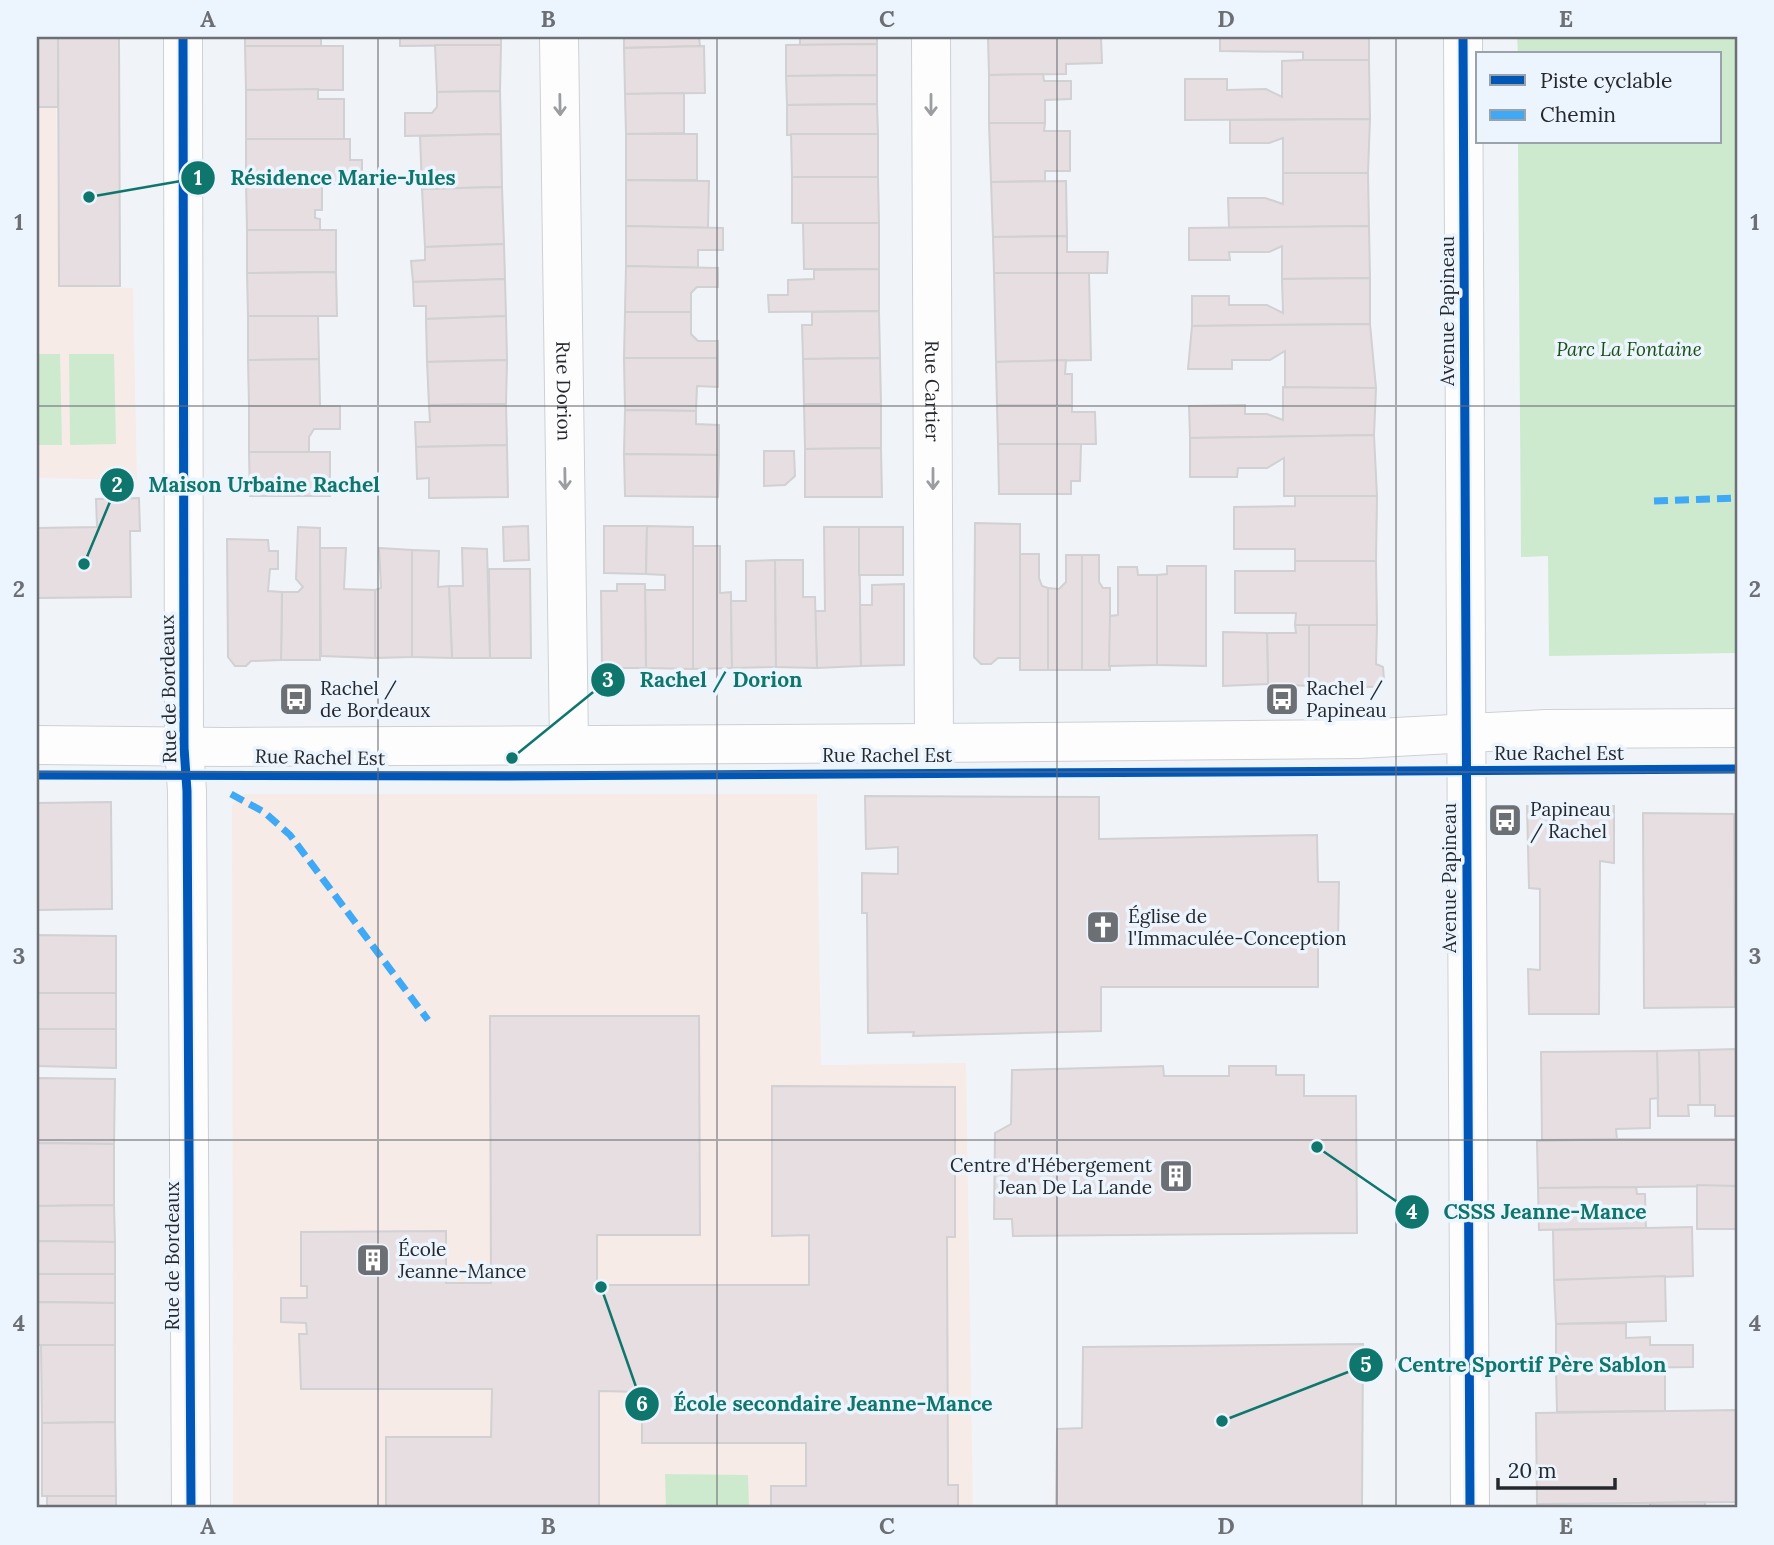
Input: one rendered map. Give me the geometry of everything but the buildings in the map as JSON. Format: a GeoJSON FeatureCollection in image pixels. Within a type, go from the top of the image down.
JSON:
{"type":"FeatureCollection","features":[{"type":"Feature","properties":{"kind":"main road","name":"Rue de Bordeaux"},"geometry":{"type":"LineString","coordinates":[[183,37],[184,747],[187,805],[191,1508]]}},
{"type":"Feature","properties":{"kind":"main road","name":"Rue Dorion"},"geometry":{"type":"LineString","coordinates":[[559,37],[569,744]]}},
{"type":"Feature","properties":{"kind":"main road","name":"Rue Cartier"},"geometry":{"type":"LineString","coordinates":[[931,37],[934,743]]}},
{"type":"Feature","properties":{"kind":"main road","name":"Avenue Papineau"},"geometry":{"type":"LineString","coordinates":[[1464,37],[1470,1508]]}},
{"type":"Feature","properties":{"kind":"main road","name":"Rue Rachel Est"},"geometry":{"type":"LineString","coordinates":[[37,745],[184,747],[1359,739],[1546,729],[1737,728]]}},
{"type":"Feature","properties":{"kind":"shaded area"},"geometry":{"type":"Polygon","coordinates":[[[37,37],[55,37],[59,286],[133,288],[137,480],[37,478],[37,37]]]}},
{"type":"Feature","properties":{"kind":"shaded area"},"geometry":{"type":"Polygon","coordinates":[[[244,794],[817,794],[821,1065],[966,1063],[973,1508],[233,1508],[232,805],[244,794]]]}},
{"type":"Feature","properties":{"kind":"green space","name":"Parc La Fontaine"},"geometry":{"type":"Polygon","coordinates":[[[1517,37],[1737,37],[1737,653],[1549,656],[1548,556],[1521,557],[1518,144],[1722,144],[1722,52],[1518,52],[1517,37]]]}},
{"type":"Feature","properties":{"kind":"green space"},"geometry":{"type":"Polygon","coordinates":[[[37,354],[60,354],[62,445],[37,445],[37,354]]]}},
{"type":"Feature","properties":{"kind":"green space"},"geometry":{"type":"Polygon","coordinates":[[[69,354],[114,354],[116,444],[70,445],[69,354]]]}},
{"type":"Feature","properties":{"kind":"green space"},"geometry":{"type":"Polygon","coordinates":[[[665,1474],[748,1475],[749,1508],[666,1508],[665,1474]]]}},
{"type":"Feature","properties":{"kind":"marked path"},"geometry":{"type":"LineString","coordinates":[[1654,501],[1737,498]]}},
{"type":"Feature","properties":{"kind":"marked path"},"geometry":{"type":"LineString","coordinates":[[231,794],[264,812],[290,835],[428,1020]]}},
{"type":"Feature","properties":{"kind":"cycle path"},"geometry":{"type":"LineString","coordinates":[[183,37],[184,747],[187,791],[191,1508]]}},
{"type":"Feature","properties":{"kind":"cycle path"},"geometry":{"type":"LineString","coordinates":[[1463,37],[1470,1508]]}},
{"type":"Feature","properties":{"kind":"cycle path"},"geometry":{"type":"LineString","coordinates":[[37,775],[505,776],[1737,769]]}},
{"type":"Feature","properties":{"kind":"place","name":"Résidence Marie-Jules"},"geometry":{"type":"Point","coordinates":[89,197]}},
{"type":"Feature","properties":{"kind":"place","name":"Maison Urbaine Rachel"},"geometry":{"type":"Point","coordinates":[84,564]}},
{"type":"Feature","properties":{"kind":"place","name":"Rachel / de Bordeaux"},"geometry":{"type":"Point","coordinates":[296,699]}},
{"type":"Feature","properties":{"kind":"place","name":"Rachel / Papineau"},"geometry":{"type":"Point","coordinates":[1282,699]}},
{"type":"Feature","properties":{"kind":"place","name":"Rachel / Dorion"},"geometry":{"type":"Point","coordinates":[512,758]}},
{"type":"Feature","properties":{"kind":"place","name":"Papineau / Rachel"},"geometry":{"type":"Point","coordinates":[1505,820]}},
{"type":"Feature","properties":{"kind":"place","name":"Église de l'Immaculée-Conception"},"geometry":{"type":"Point","coordinates":[1103,927]}},
{"type":"Feature","properties":{"kind":"place","name":"CSSS Jeanne-Mance"},"geometry":{"type":"Point","coordinates":[1317,1147]}},
{"type":"Feature","properties":{"kind":"place","name":"Centre d'Hébergement Jean De La Lande"},"geometry":{"type":"Point","coordinates":[1176,1176]}},
{"type":"Feature","properties":{"kind":"place","name":"École Jeanne-Mance"},"geometry":{"type":"Point","coordinates":[373,1260]}},
{"type":"Feature","properties":{"kind":"place","name":"École secondaire Jeanne-Mance"},"geometry":{"type":"Point","coordinates":[601,1287]}},
{"type":"Feature","properties":{"kind":"place","name":"Centre Sportif Père Sablon"},"geometry":{"type":"Point","coordinates":[1222,1421]}}]}
